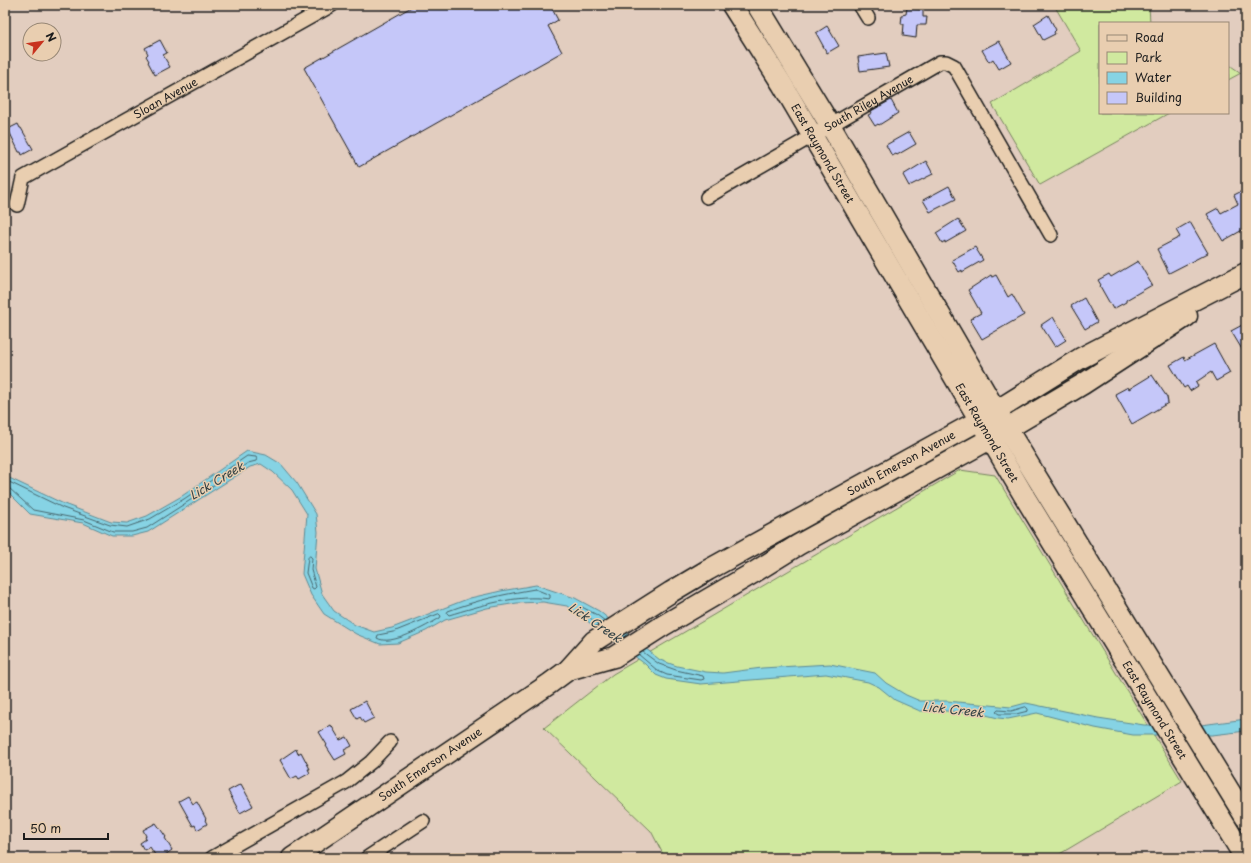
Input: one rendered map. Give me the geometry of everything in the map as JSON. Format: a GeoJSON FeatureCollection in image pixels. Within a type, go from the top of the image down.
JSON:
{"type":"FeatureCollection","features":[{"type":"Feature","properties":{"kind":"main road","name":"East Raymond Street"},"geometry":{"type":"LineString","coordinates":[[732,5],[782,84],[812,136],[988,415],[1007,429],[1246,818]]}},
{"type":"Feature","properties":{"kind":"main road","name":"East Raymond Street"},"geometry":{"type":"LineString","coordinates":[[757,5],[830,125],[988,415],[990,439],[1245,858]]}},
{"type":"Feature","properties":{"kind":"main road","name":"South Emerson Avenue"},"geometry":{"type":"LineString","coordinates":[[292,858],[568,670],[594,641],[631,617],[708,570],[988,415],[1081,358],[1246,273]]}},
{"type":"Feature","properties":{"kind":"main road","name":"South Emerson Avenue"},"geometry":{"type":"LineString","coordinates":[[568,670],[614,657],[651,632],[753,573],[798,544],[990,439],[1083,384],[1246,278]]}},
{"type":"Feature","properties":{"kind":"street","name":"Sloan Avenue"},"geometry":{"type":"LineString","coordinates":[[17,205],[23,178],[332,5]]}},
{"type":"Feature","properties":{"kind":"street"},"geometry":{"type":"LineString","coordinates":[[860,5],[868,18]]}},
{"type":"Feature","properties":{"kind":"street","name":"South Riley Avenue"},"geometry":{"type":"LineString","coordinates":[[707,197],[940,62],[949,62],[954,66],[1051,235]]}},
{"type":"Feature","properties":{"kind":"street"},"geometry":{"type":"LineString","coordinates":[[212,858],[341,785],[364,769],[390,742]]}},
{"type":"Feature","properties":{"kind":"street"},"geometry":{"type":"LineString","coordinates":[[367,858],[422,821]]}},
{"type":"Feature","properties":{"kind":"green space"},"geometry":{"type":"Polygon","coordinates":[[[1054,5],[1149,5],[1150,22],[1099,22],[1099,114],[1167,114],[1040,185],[992,104],[1081,51],[1054,5]]]}},
{"type":"Feature","properties":{"kind":"green space"},"geometry":{"type":"Polygon","coordinates":[[[1229,65],[1241,73],[1229,79],[1229,65]]]}},
{"type":"Feature","properties":{"kind":"green space"},"geometry":{"type":"Polygon","coordinates":[[[960,470],[995,475],[1182,781],[1053,858],[665,858],[651,831],[544,728],[613,674],[960,470]]]}},
{"type":"Feature","properties":{"kind":"water","name":"Lick Creek"},"geometry":{"type":"Polygon","coordinates":[[[247,451],[266,455],[281,464],[297,483],[316,514],[318,532],[315,569],[322,594],[334,611],[355,625],[374,632],[392,628],[470,598],[536,585],[575,598],[599,611],[660,660],[677,666],[706,672],[723,673],[762,668],[830,664],[875,673],[886,683],[906,695],[920,701],[947,701],[1011,707],[1026,703],[1098,718],[1144,725],[1201,725],[1246,719],[1246,731],[1212,735],[1133,735],[1095,728],[1037,713],[1008,719],[982,714],[946,711],[920,711],[895,700],[879,687],[868,682],[826,674],[701,684],[666,679],[656,675],[645,664],[567,606],[543,602],[517,603],[487,608],[445,620],[426,631],[398,643],[380,644],[356,634],[324,614],[311,595],[302,574],[307,514],[292,490],[273,472],[261,464],[250,467],[148,532],[132,536],[112,536],[83,523],[30,514],[5,489],[5,476],[64,504],[111,522],[127,523],[147,516],[182,496],[247,451]]]}},
{"type":"Feature","properties":{"kind":"building"},"geometry":{"type":"Polygon","coordinates":[[[415,5],[550,5],[558,20],[548,26],[562,52],[359,167],[304,68],[415,5]]]}},
{"type":"Feature","properties":{"kind":"building"},"geometry":{"type":"Polygon","coordinates":[[[907,8],[923,10],[923,17],[927,17],[926,25],[917,25],[916,38],[903,36],[904,24],[901,24],[902,15],[906,14],[907,8]]]}},
{"type":"Feature","properties":{"kind":"building"},"geometry":{"type":"Polygon","coordinates":[[[1048,15],[1056,30],[1054,32],[1055,34],[1043,40],[1034,24],[1048,15]]]}},
{"type":"Feature","properties":{"kind":"building"},"geometry":{"type":"Polygon","coordinates":[[[827,26],[839,46],[827,53],[816,33],[827,26]]]}},
{"type":"Feature","properties":{"kind":"building"},"geometry":{"type":"Polygon","coordinates":[[[160,40],[167,53],[163,55],[170,67],[155,75],[148,62],[149,61],[146,56],[148,54],[145,48],[160,40]]]}},
{"type":"Feature","properties":{"kind":"building"},"geometry":{"type":"Polygon","coordinates":[[[999,41],[1011,62],[999,69],[993,59],[989,62],[982,50],[999,41]]]}},
{"type":"Feature","properties":{"kind":"building"},"geometry":{"type":"Polygon","coordinates":[[[886,53],[889,67],[860,71],[858,57],[886,53]]]}},
{"type":"Feature","properties":{"kind":"building"},"geometry":{"type":"Polygon","coordinates":[[[891,100],[898,113],[875,126],[868,115],[872,113],[871,111],[891,100]]]}},
{"type":"Feature","properties":{"kind":"building"},"geometry":{"type":"Polygon","coordinates":[[[18,124],[33,149],[22,155],[21,152],[19,152],[8,129],[18,124]]]}},
{"type":"Feature","properties":{"kind":"building"},"geometry":{"type":"Polygon","coordinates":[[[909,132],[916,144],[897,155],[892,156],[886,145],[909,132]]]}},
{"type":"Feature","properties":{"kind":"building"},"geometry":{"type":"Polygon","coordinates":[[[926,161],[933,174],[909,186],[903,175],[926,161]]]}},
{"type":"Feature","properties":{"kind":"building"},"geometry":{"type":"Polygon","coordinates":[[[949,186],[956,199],[930,212],[923,200],[949,186]]]}},
{"type":"Feature","properties":{"kind":"building"},"geometry":{"type":"Polygon","coordinates":[[[1246,189],[1246,228],[1223,241],[1207,214],[1218,208],[1221,213],[1238,204],[1234,195],[1246,189]]]}},
{"type":"Feature","properties":{"kind":"building"},"geometry":{"type":"Polygon","coordinates":[[[958,219],[966,231],[945,243],[945,241],[942,243],[936,233],[958,219]]]}},
{"type":"Feature","properties":{"kind":"building"},"geometry":{"type":"Polygon","coordinates":[[[1190,222],[1208,253],[1169,273],[1157,249],[1180,237],[1176,230],[1190,222]]]}},
{"type":"Feature","properties":{"kind":"building"},"geometry":{"type":"Polygon","coordinates":[[[975,247],[983,260],[962,272],[962,270],[959,272],[952,260],[975,247]]]}},
{"type":"Feature","properties":{"kind":"building"},"geometry":{"type":"Polygon","coordinates":[[[1138,261],[1152,285],[1113,309],[1098,280],[1109,274],[1111,277],[1138,261]]]}},
{"type":"Feature","properties":{"kind":"building"},"geometry":{"type":"Polygon","coordinates":[[[991,275],[992,277],[996,275],[1008,297],[1012,294],[1024,315],[982,339],[970,319],[981,313],[968,290],[991,275]]]}},
{"type":"Feature","properties":{"kind":"building"},"geometry":{"type":"Polygon","coordinates":[[[1084,298],[1097,322],[1085,329],[1071,306],[1084,298]]]}},
{"type":"Feature","properties":{"kind":"building"},"geometry":{"type":"Polygon","coordinates":[[[1053,317],[1066,340],[1055,347],[1041,325],[1053,317]]]}},
{"type":"Feature","properties":{"kind":"building"},"geometry":{"type":"Polygon","coordinates":[[[1246,323],[1246,356],[1231,331],[1246,323]]]}},
{"type":"Feature","properties":{"kind":"building"},"geometry":{"type":"Polygon","coordinates":[[[1214,344],[1230,373],[1216,381],[1211,372],[1196,382],[1198,386],[1190,391],[1187,386],[1184,388],[1170,365],[1184,357],[1185,360],[1214,344]]]}},
{"type":"Feature","properties":{"kind":"building"},"geometry":{"type":"Polygon","coordinates":[[[1152,375],[1167,397],[1168,403],[1132,424],[1115,394],[1128,387],[1129,389],[1152,375]]]}},
{"type":"Feature","properties":{"kind":"building"},"geometry":{"type":"Polygon","coordinates":[[[365,701],[374,718],[364,723],[360,717],[357,719],[351,709],[365,701]]]}},
{"type":"Feature","properties":{"kind":"building"},"geometry":{"type":"Polygon","coordinates":[[[331,725],[340,740],[347,737],[352,746],[344,750],[346,754],[335,760],[319,732],[331,725]]]}},
{"type":"Feature","properties":{"kind":"building"},"geometry":{"type":"Polygon","coordinates":[[[296,749],[298,754],[301,752],[310,769],[308,769],[310,773],[299,779],[297,776],[291,779],[280,760],[296,749]]]}},
{"type":"Feature","properties":{"kind":"building"},"geometry":{"type":"Polygon","coordinates":[[[241,784],[253,806],[240,813],[228,791],[241,784]]]}},
{"type":"Feature","properties":{"kind":"building"},"geometry":{"type":"Polygon","coordinates":[[[188,796],[193,804],[197,802],[206,819],[207,824],[197,830],[195,825],[193,826],[179,801],[188,796]]]}},
{"type":"Feature","properties":{"kind":"building"},"geometry":{"type":"Polygon","coordinates":[[[156,823],[166,837],[165,838],[172,850],[161,858],[157,858],[150,847],[144,850],[140,843],[146,839],[143,830],[156,823]]]}}]}
